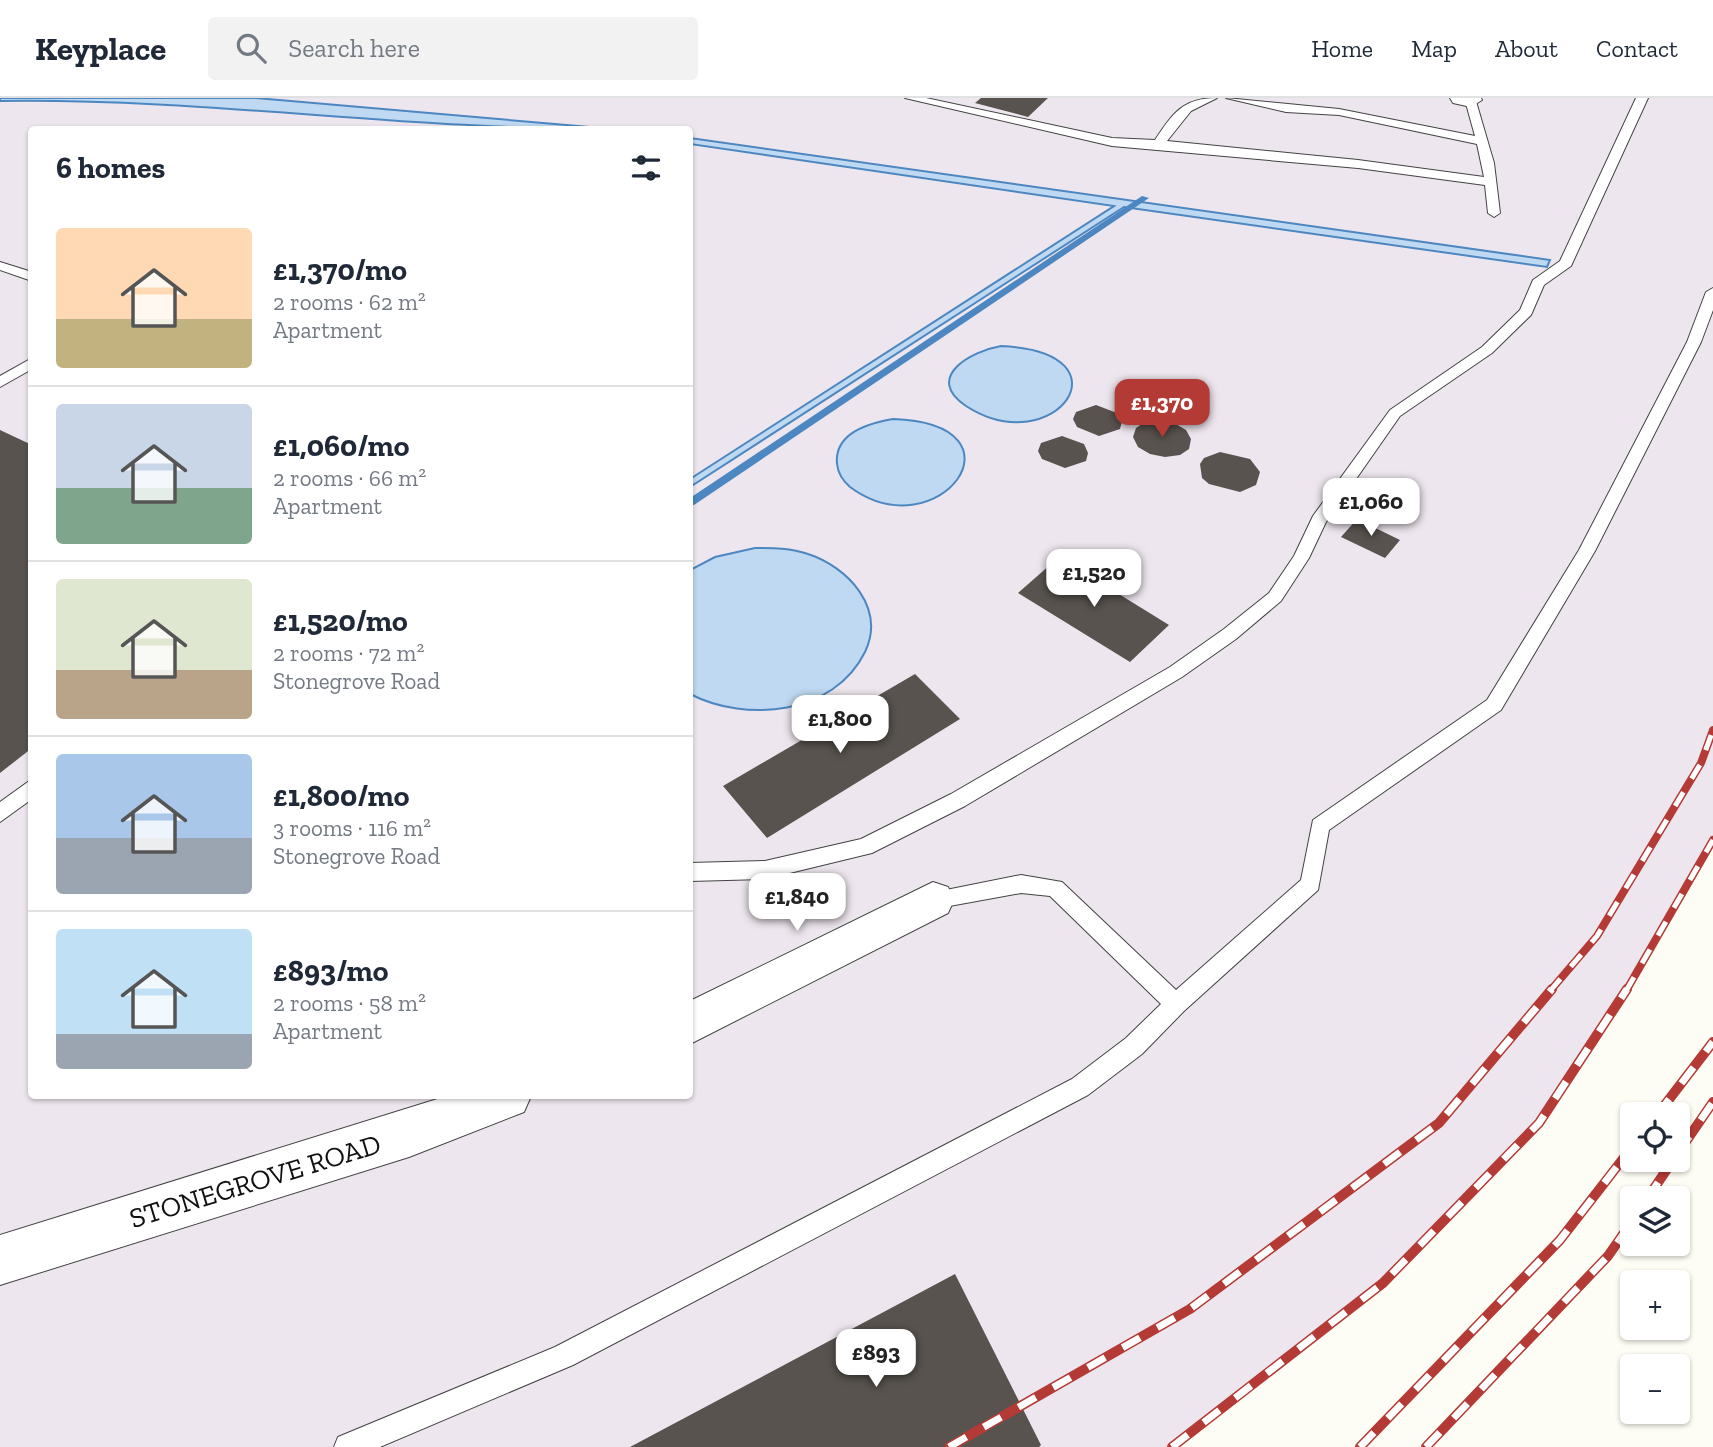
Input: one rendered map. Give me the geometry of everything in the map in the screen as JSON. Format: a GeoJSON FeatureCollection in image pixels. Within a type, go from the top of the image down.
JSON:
{"type":"FeatureCollection","features":[{"type":"Feature","properties":{"kind":"street"},"geometry":{"type":"LineString","coordinates":[[693,1021],[933,900]]}},
{"type":"Feature","properties":{"kind":"street","name":"STONEGROVE ROAD"},"geometry":{"type":"LineString","coordinates":[[0,1260],[409,1133],[500,1099]]}},
{"type":"Feature","properties":{"kind":"lane"},"geometry":{"type":"LineString","coordinates":[[911,98],[1112,142],[1159,144],[1358,164],[1490,182]]}},
{"type":"Feature","properties":{"kind":"lane"},"geometry":{"type":"LineString","coordinates":[[1159,144],[1173,122],[1196,100],[1211,98]]}},
{"type":"Feature","properties":{"kind":"lane"},"geometry":{"type":"LineString","coordinates":[[1232,98],[1286,109],[1339,112],[1481,141]]}},
{"type":"Feature","properties":{"kind":"lane"},"geometry":{"type":"LineString","coordinates":[[693,872],[765,870],[865,847],[958,800],[1176,672],[1230,634],[1275,597],[1301,558],[1319,520],[1395,413],[1487,350],[1526,312],[1538,283],[1566,263],[1642,98]]}},
{"type":"Feature","properties":{"kind":"lane"},"geometry":{"type":"LineString","coordinates":[[1466,99],[1481,141],[1490,182],[1493,213]]}},
{"type":"Feature","properties":{"kind":"lane"},"geometry":{"type":"LineString","coordinates":[[0,266],[28,275]]}},
{"type":"Feature","properties":{"kind":"lane"},"geometry":{"type":"LineString","coordinates":[[348,1447],[564,1356],[1080,1087],[1134,1046],[1176,1004],[1311,884],[1321,826],[1493,705],[1587,551],[1694,342],[1713,292]]}},
{"type":"Feature","properties":{"kind":"lane"},"geometry":{"type":"LineString","coordinates":[[0,382],[28,364]]}},
{"type":"Feature","properties":{"kind":"lane"},"geometry":{"type":"LineString","coordinates":[[0,814],[28,790]]}},
{"type":"Feature","properties":{"kind":"lane"},"geometry":{"type":"LineString","coordinates":[[933,900],[1021,884],[1055,888],[1176,1004]]}},
{"type":"Feature","properties":{"kind":"shaded area"},"geometry":{"type":"Polygon","coordinates":[[[0,98],[1713,98],[1713,840],[1638,973],[1539,1123],[1383,1283],[1172,1447],[0,1447],[0,98]]]}},
{"type":"Feature","properties":{"kind":"water"},"geometry":{"type":"Polygon","coordinates":[[[0,98],[256,98],[578,126],[460,125],[153,104],[0,101],[0,98]]]}},
{"type":"Feature","properties":{"kind":"water"},"geometry":{"type":"Polygon","coordinates":[[[693,138],[1550,260],[1547,267],[1124,207],[693,485],[693,477],[1114,206],[693,144],[693,138]]]}},
{"type":"Feature","properties":{"kind":"water"},"geometry":{"type":"Polygon","coordinates":[[[1001,346],[1042,353],[1064,366],[1072,383],[1067,400],[1051,414],[1027,422],[998,420],[966,406],[954,395],[949,385],[956,367],[977,353],[1001,346]]]}},
{"type":"Feature","properties":{"kind":"water"},"geometry":{"type":"Polygon","coordinates":[[[893,419],[935,426],[958,441],[965,460],[957,479],[939,495],[914,504],[883,503],[850,487],[841,477],[837,464],[838,453],[847,437],[874,423],[893,419]]]}},
{"type":"Feature","properties":{"kind":"water"},"geometry":{"type":"Polygon","coordinates":[[[755,548],[802,552],[823,560],[849,579],[867,605],[871,620],[865,652],[851,673],[832,689],[811,701],[787,708],[737,709],[693,695],[693,568],[715,557],[755,548]]]}},
{"type":"Feature","properties":{"kind":"building"},"geometry":{"type":"Polygon","coordinates":[[[981,98],[1048,98],[1028,117],[975,103],[981,98]]]}},
{"type":"Feature","properties":{"kind":"building"},"geometry":{"type":"Polygon","coordinates":[[[1096,405],[1117,413],[1122,421],[1120,429],[1099,436],[1077,427],[1073,419],[1076,412],[1096,405]]]}},
{"type":"Feature","properties":{"kind":"building"},"geometry":{"type":"Polygon","coordinates":[[[1159,420],[1174,423],[1186,430],[1191,439],[1189,449],[1180,455],[1165,457],[1150,454],[1138,447],[1133,437],[1136,428],[1145,422],[1159,420]]]}},
{"type":"Feature","properties":{"kind":"building"},"geometry":{"type":"Polygon","coordinates":[[[0,430],[28,443],[28,751],[0,773],[0,430]]]}},
{"type":"Feature","properties":{"kind":"building"},"geometry":{"type":"Polygon","coordinates":[[[1062,436],[1084,444],[1088,453],[1086,461],[1065,468],[1042,459],[1038,451],[1041,443],[1062,436]]]}},
{"type":"Feature","properties":{"kind":"building"},"geometry":{"type":"Polygon","coordinates":[[[1220,452],[1250,459],[1260,472],[1256,485],[1240,492],[1209,484],[1202,478],[1200,464],[1204,458],[1220,452]]]}},
{"type":"Feature","properties":{"kind":"building"},"geometry":{"type":"Polygon","coordinates":[[[1357,519],[1400,540],[1385,558],[1341,537],[1357,519]]]}},
{"type":"Feature","properties":{"kind":"building"},"geometry":{"type":"Polygon","coordinates":[[[1059,557],[1169,625],[1130,662],[1018,593],[1059,557]]]}},
{"type":"Feature","properties":{"kind":"building"},"geometry":{"type":"Polygon","coordinates":[[[915,674],[960,719],[767,838],[723,786],[915,674]]]}},
{"type":"Feature","properties":{"kind":"building"},"geometry":{"type":"Polygon","coordinates":[[[955,1274],[1041,1445],[1039,1447],[630,1447],[955,1274]]]}},
{"type":"Feature","properties":{"kind":"waterway"},"geometry":{"type":"LineString","coordinates":[[693,501],[1145,198]]}},
{"type":"Feature","properties":{"kind":"railway"},"geometry":{"type":"LineString","coordinates":[[1550,991],[1597,936],[1701,763],[1713,730]]}},
{"type":"Feature","properties":{"kind":"railway"},"geometry":{"type":"LineString","coordinates":[[1626,991],[1713,840]]}},
{"type":"Feature","properties":{"kind":"railway"},"geometry":{"type":"LineString","coordinates":[[949,1447],[1190,1309],[1439,1123],[1552,989]]}},
{"type":"Feature","properties":{"kind":"railway"},"geometry":{"type":"LineString","coordinates":[[1172,1447],[1383,1283],[1539,1123],[1627,989]]}},
{"type":"Feature","properties":{"kind":"railway"},"geometry":{"type":"LineString","coordinates":[[1667,1102],[1713,1042]]}},
{"type":"Feature","properties":{"kind":"railway"},"geometry":{"type":"LineString","coordinates":[[1690,1136],[1713,1102]]}},
{"type":"Feature","properties":{"kind":"railway"},"geometry":{"type":"LineString","coordinates":[[1360,1447],[1560,1240],[1620,1163]]}},
{"type":"Feature","properties":{"kind":"railway"},"geometry":{"type":"LineString","coordinates":[[1656,1186],[1665,1172]]}},
{"type":"Feature","properties":{"kind":"railway"},"geometry":{"type":"LineString","coordinates":[[1426,1447],[1608,1256],[1620,1239]]}}]}
